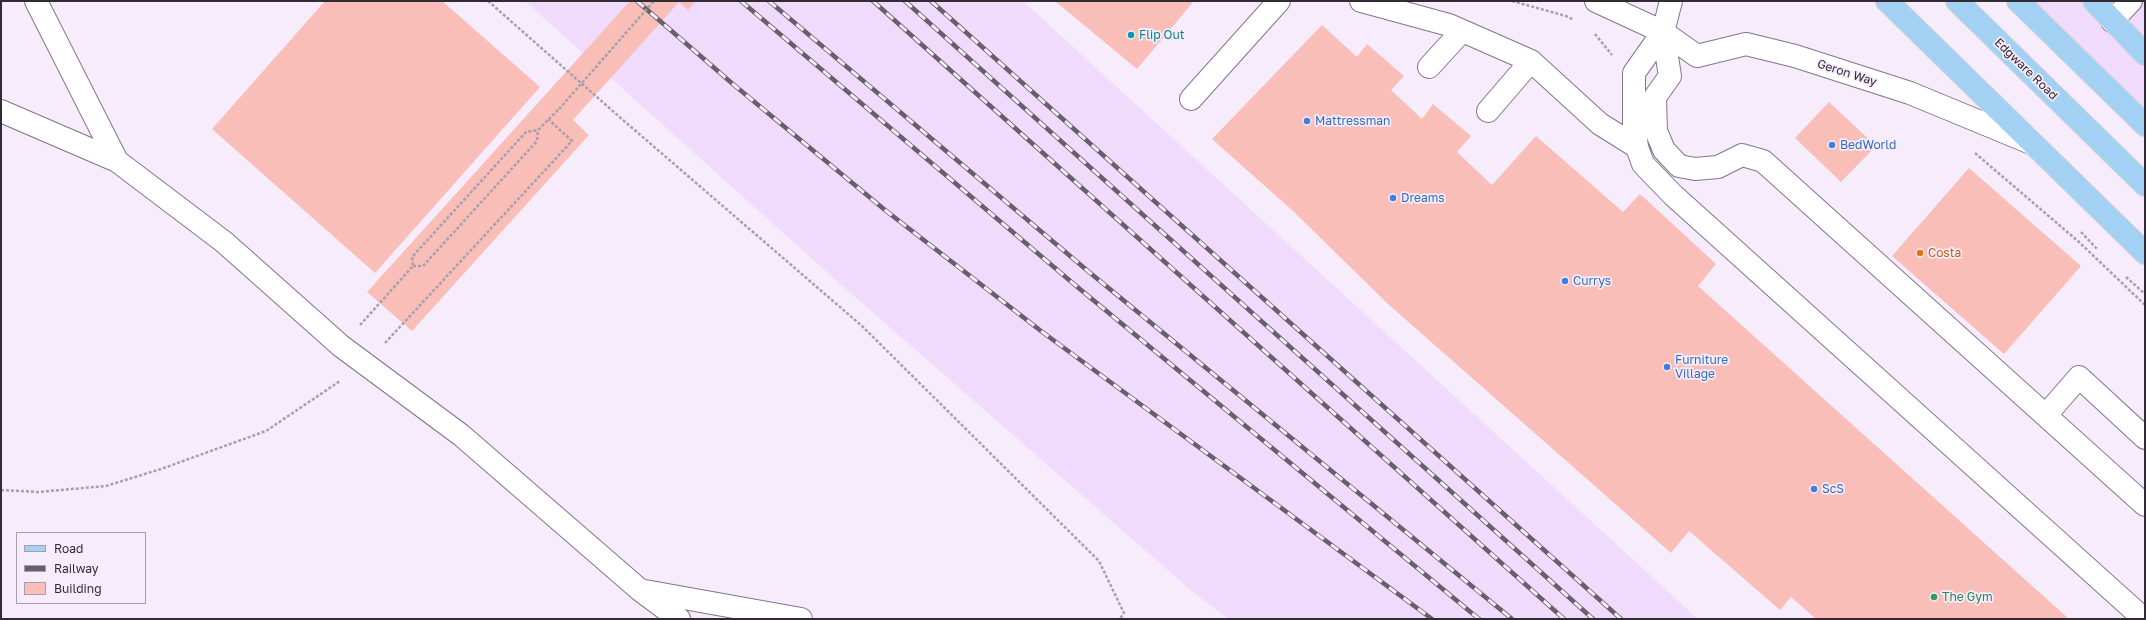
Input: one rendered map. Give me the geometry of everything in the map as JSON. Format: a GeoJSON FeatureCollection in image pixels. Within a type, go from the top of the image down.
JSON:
{"type":"FeatureCollection","features":[{"type":"Feature","properties":{"kind":"main road"},"geometry":{"type":"LineString","coordinates":[[1887,1],[2145,253]]}},
{"type":"Feature","properties":{"kind":"main road","name":"Edgware Road"},"geometry":{"type":"LineString","coordinates":[[1956,1],[2145,185]]}},
{"type":"Feature","properties":{"kind":"main road"},"geometry":{"type":"LineString","coordinates":[[2018,1],[2145,125]]}},
{"type":"Feature","properties":{"kind":"main road"},"geometry":{"type":"LineString","coordinates":[[2094,1],[2145,54]]}},
{"type":"Feature","properties":{"kind":"street"},"geometry":{"type":"LineString","coordinates":[[36,1],[117,161]]}},
{"type":"Feature","properties":{"kind":"street"},"geometry":{"type":"LineString","coordinates":[[1192,99],[1279,1]]}},
{"type":"Feature","properties":{"kind":"street"},"geometry":{"type":"LineString","coordinates":[[1361,1],[1449,25],[1532,61],[1600,124],[1637,147]]}},
{"type":"Feature","properties":{"kind":"street","name":"Geron Way"},"geometry":{"type":"LineString","coordinates":[[1596,1],[1663,32],[1696,56],[1746,44],[1795,56],[1910,93],[2031,143]]}},
{"type":"Feature","properties":{"kind":"street"},"geometry":{"type":"LineString","coordinates":[[1671,1],[1663,32],[1634,73],[1634,125],[1637,147],[1643,164],[1672,195],[2144,619]]}},
{"type":"Feature","properties":{"kind":"street"},"geometry":{"type":"LineString","coordinates":[[2112,21],[2130,1]]}},
{"type":"Feature","properties":{"kind":"street"},"geometry":{"type":"LineString","coordinates":[[1430,67],[1462,31]]}},
{"type":"Feature","properties":{"kind":"street"},"geometry":{"type":"LineString","coordinates":[[1663,32],[1670,76],[1655,97],[1656,131],[1664,150],[1679,166],[1695,169],[1718,167],[1742,155],[1763,162],[2145,506]]}},
{"type":"Feature","properties":{"kind":"street"},"geometry":{"type":"LineString","coordinates":[[1488,111],[1532,61]]}},
{"type":"Feature","properties":{"kind":"street"},"geometry":{"type":"LineString","coordinates":[[1,111],[117,161],[224,242],[341,346],[461,435],[640,590],[679,619]]}},
{"type":"Feature","properties":{"kind":"street"},"geometry":{"type":"LineString","coordinates":[[2046,416],[2079,377],[2145,438]]}},
{"type":"Feature","properties":{"kind":"street"},"geometry":{"type":"LineString","coordinates":[[640,590],[801,619]]}},
{"type":"Feature","properties":{"kind":"path"},"geometry":{"type":"LineString","coordinates":[[488,1],[629,126],[862,326],[1099,561],[1124,613],[1120,619]]}},
{"type":"Feature","properties":{"kind":"path"},"geometry":{"type":"LineString","coordinates":[[341,346],[413,266],[422,266],[433,255],[537,142],[538,130],[559,109],[654,1]]}},
{"type":"Feature","properties":{"kind":"path"},"geometry":{"type":"LineString","coordinates":[[1512,1],[1566,16],[1578,22]]}},
{"type":"Feature","properties":{"kind":"path"},"geometry":{"type":"LineString","coordinates":[[1594,32],[1611,52],[1613,60]]}},
{"type":"Feature","properties":{"kind":"path"},"geometry":{"type":"LineString","coordinates":[[1,490],[38,492],[106,486],[161,469],[266,431],[366,364],[572,142],[548,119]]}},
{"type":"Feature","properties":{"kind":"path"},"geometry":{"type":"LineString","coordinates":[[413,266],[412,257],[526,132],[538,130]]}},
{"type":"Feature","properties":{"kind":"path"},"geometry":{"type":"LineString","coordinates":[[1972,150],[2079,242],[2145,305]]}},
{"type":"Feature","properties":{"kind":"shaded area"},"geometry":{"type":"Polygon","coordinates":[[[525,1],[1023,1],[1698,619],[1228,619],[1194,593],[840,284],[525,1]]]}},
{"type":"Feature","properties":{"kind":"shaded area"},"geometry":{"type":"Polygon","coordinates":[[[2029,1],[2145,1],[2145,116],[2029,1]]]}},
{"type":"Feature","properties":{"kind":"building"},"geometry":{"type":"Polygon","coordinates":[[[325,1],[442,1],[540,87],[375,273],[212,129],[325,1]]]}},
{"type":"Feature","properties":{"kind":"building"},"geometry":{"type":"Polygon","coordinates":[[[630,1],[696,1],[688,10],[679,2],[573,120],[589,135],[412,331],[367,292],[630,1]]]}},
{"type":"Feature","properties":{"kind":"building","name":"Flip Out"},"geometry":{"type":"Polygon","coordinates":[[[1055,1],[1194,1],[1137,69],[1055,1]]]}},
{"type":"Feature","properties":{"kind":"building"},"geometry":{"type":"Polygon","coordinates":[[[1322,25],[1357,57],[1367,44],[1404,76],[1391,90],[1422,119],[1433,104],[1471,136],[1457,152],[1492,185],[1536,136],[1623,212],[1640,194],[1716,264],[1698,286],[2069,619],[1816,619],[1791,597],[1780,610],[1689,531],[1671,553],[1388,304],[1293,211],[1212,139],[1322,25]]]}},
{"type":"Feature","properties":{"kind":"building"},"geometry":{"type":"Polygon","coordinates":[[[1829,102],[1876,146],[1841,182],[1795,138],[1829,102]]]}},
{"type":"Feature","properties":{"kind":"building"},"geometry":{"type":"Polygon","coordinates":[[[1969,168],[2081,266],[2004,354],[1892,256],[1969,168]]]}},
{"type":"Feature","properties":{"kind":"railway"},"geometry":{"type":"LineString","coordinates":[[637,1],[734,85],[885,210],[1041,331],[1432,619]]}},
{"type":"Feature","properties":{"kind":"railway"},"geometry":{"type":"LineString","coordinates":[[741,1],[1075,285],[1479,619]]}},
{"type":"Feature","properties":{"kind":"railway"},"geometry":{"type":"LineString","coordinates":[[769,1],[1089,272],[1512,619]]}},
{"type":"Feature","properties":{"kind":"railway"},"geometry":{"type":"LineString","coordinates":[[873,1],[1564,619]]}},
{"type":"Feature","properties":{"kind":"railway"},"geometry":{"type":"LineString","coordinates":[[905,1],[1593,619]]}},
{"type":"Feature","properties":{"kind":"railway"},"geometry":{"type":"LineString","coordinates":[[931,1],[1621,619]]}},
{"type":"Feature","properties":{"kind":"place","name":"Flip Out"},"geometry":{"type":"Point","coordinates":[1131,35]}},
{"type":"Feature","properties":{"kind":"place","name":"Mattressman"},"geometry":{"type":"Point","coordinates":[1307,121]}},
{"type":"Feature","properties":{"kind":"place","name":"BedWorld"},"geometry":{"type":"Point","coordinates":[1832,145]}},
{"type":"Feature","properties":{"kind":"place","name":"Dreams"},"geometry":{"type":"Point","coordinates":[1393,198]}},
{"type":"Feature","properties":{"kind":"place","name":"Costa"},"geometry":{"type":"Point","coordinates":[1920,253]}},
{"type":"Feature","properties":{"kind":"place","name":"Currys"},"geometry":{"type":"Point","coordinates":[1565,281]}},
{"type":"Feature","properties":{"kind":"place","name":"Furniture Village"},"geometry":{"type":"Point","coordinates":[1667,367]}},
{"type":"Feature","properties":{"kind":"place","name":"ScS"},"geometry":{"type":"Point","coordinates":[1814,489]}},
{"type":"Feature","properties":{"kind":"place","name":"The Gym"},"geometry":{"type":"Point","coordinates":[1934,597]}}]}
